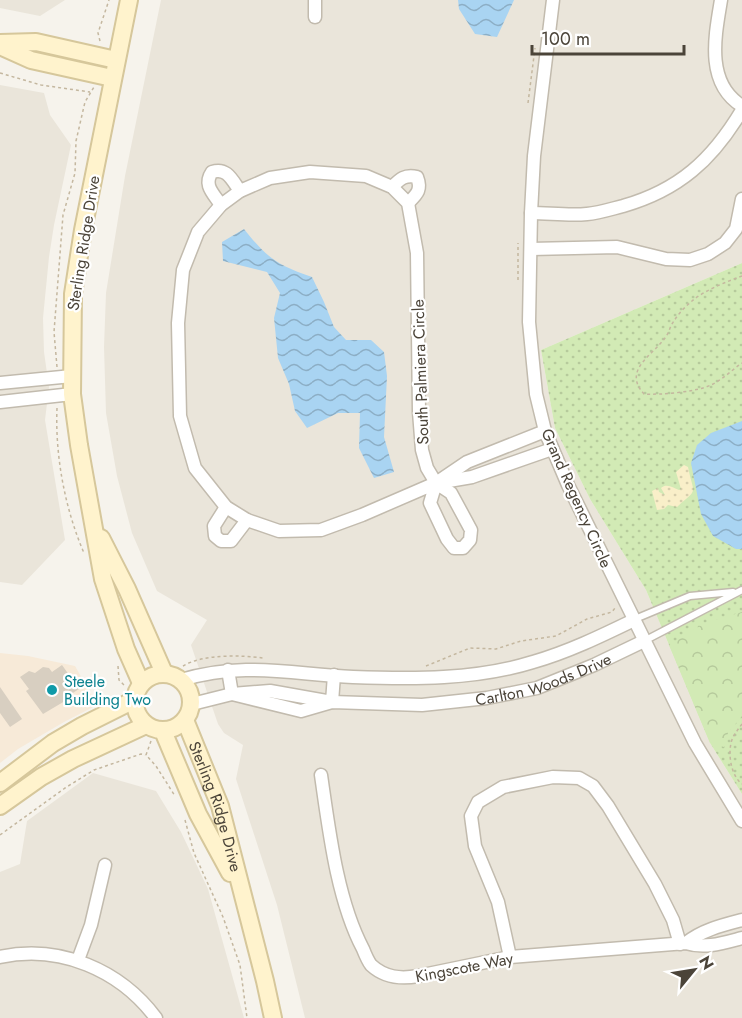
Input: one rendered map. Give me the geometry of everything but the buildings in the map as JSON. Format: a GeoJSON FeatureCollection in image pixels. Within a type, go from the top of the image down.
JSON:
{"type":"FeatureCollection","features":[{"type":"Feature","properties":{"kind":"street","name":"Sterling Ridge Drive"},"geometry":{"type":"LineString","coordinates":[[129,0],[83,230],[73,294],[72,394],[103,579],[112,609],[141,683]]}},
{"type":"Feature","properties":{"kind":"street"},"geometry":{"type":"LineString","coordinates":[[315,0],[315,17]]}},
{"type":"Feature","properties":{"kind":"street","name":"Grand Regency Circle"},"geometry":{"type":"LineString","coordinates":[[554,0],[534,156],[531,213],[529,322],[536,394],[552,449],[634,620],[695,743],[742,821]]}},
{"type":"Feature","properties":{"kind":"street"},"geometry":{"type":"LineString","coordinates":[[721,0],[715,58],[716,70],[727,93],[742,106]]}},
{"type":"Feature","properties":{"kind":"street"},"geometry":{"type":"LineString","coordinates":[[0,45],[36,42],[116,60]]}},
{"type":"Feature","properties":{"kind":"street"},"geometry":{"type":"LineString","coordinates":[[0,45],[31,60],[112,78]]}},
{"type":"Feature","properties":{"kind":"street"},"geometry":{"type":"LineString","coordinates":[[531,213],[587,214],[644,200],[672,187],[715,148],[742,110]]}},
{"type":"Feature","properties":{"kind":"street"},"geometry":{"type":"LineString","coordinates":[[221,204],[209,188],[207,179],[212,172],[218,170],[227,173],[240,191]]}},
{"type":"Feature","properties":{"kind":"street"},"geometry":{"type":"LineString","coordinates":[[392,187],[401,178],[410,175],[417,177],[420,186],[418,193],[408,203],[392,187],[366,176],[310,172],[270,178],[240,191],[221,204],[198,232],[183,270],[178,323],[180,416],[195,468],[226,507],[247,520],[279,531],[321,530],[436,483],[467,462],[545,430]]}},
{"type":"Feature","properties":{"kind":"street"},"geometry":{"type":"LineString","coordinates":[[531,249],[617,247],[666,259],[690,260],[708,254],[725,243],[736,229],[742,199]]}},
{"type":"Feature","properties":{"kind":"street","name":"South Palmiera Circle"},"geometry":{"type":"LineString","coordinates":[[408,203],[417,253],[418,412],[422,450],[427,468],[436,483]]}},
{"type":"Feature","properties":{"kind":"street"},"geometry":{"type":"LineString","coordinates":[[0,383],[72,376]]}},
{"type":"Feature","properties":{"kind":"street"},"geometry":{"type":"LineString","coordinates":[[0,402],[72,394]]}},
{"type":"Feature","properties":{"kind":"street"},"geometry":{"type":"LineString","coordinates":[[436,483],[472,477],[552,449]]}},
{"type":"Feature","properties":{"kind":"street"},"geometry":{"type":"LineString","coordinates":[[436,483],[451,493],[471,530],[470,540],[463,548],[454,548],[447,539],[430,503],[436,483]]}},
{"type":"Feature","properties":{"kind":"street"},"geometry":{"type":"LineString","coordinates":[[226,507],[214,526],[215,536],[221,541],[231,541],[247,520]]}},
{"type":"Feature","properties":{"kind":"street","name":"Sterling Ridge Drive"},"geometry":{"type":"LineString","coordinates":[[94,524],[127,589],[162,667]]}},
{"type":"Feature","properties":{"kind":"street","name":"Carlton Woods Drive"},"geometry":{"type":"LineString","coordinates":[[188,678],[228,670],[270,669],[334,675],[422,678],[483,674],[533,662],[583,644],[634,620]]}},
{"type":"Feature","properties":{"kind":"street","name":"Carlton Woods Drive"},"geometry":{"type":"LineString","coordinates":[[192,704],[232,694],[270,691],[332,702],[422,705],[487,698],[537,688],[645,641]]}},
{"type":"Feature","properties":{"kind":"street"},"geometry":{"type":"LineString","coordinates":[[162,667],[188,678],[192,704],[185,720],[165,736],[146,725],[137,714],[134,700],[141,683],[162,667]]}},
{"type":"Feature","properties":{"kind":"street"},"geometry":{"type":"LineString","coordinates":[[228,670],[232,694]]}},
{"type":"Feature","properties":{"kind":"street"},"geometry":{"type":"LineString","coordinates":[[332,702],[334,675]]}},
{"type":"Feature","properties":{"kind":"street"},"geometry":{"type":"LineString","coordinates":[[0,783],[53,743],[134,700]]}},
{"type":"Feature","properties":{"kind":"street","name":"Sterling Ridge Drive"},"geometry":{"type":"LineString","coordinates":[[185,720],[220,806],[273,1018]]}},
{"type":"Feature","properties":{"kind":"street"},"geometry":{"type":"LineString","coordinates":[[0,806],[41,777],[73,759],[146,725]]}},
{"type":"Feature","properties":{"kind":"street","name":"Sterling Ridge Drive"},"geometry":{"type":"LineString","coordinates":[[165,736],[198,814],[242,894]]}},
{"type":"Feature","properties":{"kind":"street","name":"Kingscote Way"},"geometry":{"type":"LineString","coordinates":[[321,775],[329,832],[348,911],[370,964],[387,976],[404,978],[510,957],[683,944],[697,947],[742,938]]}},
{"type":"Feature","properties":{"kind":"street"},"geometry":{"type":"LineString","coordinates":[[510,957],[498,902],[475,846],[471,816],[478,802],[503,787],[553,777],[579,778],[593,786],[608,806],[658,889],[683,944]]}},
{"type":"Feature","properties":{"kind":"street"},"geometry":{"type":"LineString","coordinates":[[78,960],[91,925],[105,865]]}},
{"type":"Feature","properties":{"kind":"street","name":"Kingscote Way"},"geometry":{"type":"LineString","coordinates":[[683,944],[718,927],[742,920]]}},
{"type":"Feature","properties":{"kind":"street"},"geometry":{"type":"LineString","coordinates":[[0,957],[27,953],[78,960],[122,984],[146,1005],[156,1018]]}},
{"type":"Feature","properties":{"kind":"lane","name":"Carlton Woods Drive"},"geometry":{"type":"LineString","coordinates":[[634,620],[690,596],[740,591]]}},
{"type":"Feature","properties":{"kind":"lane","name":"Carlton Woods Drive"},"geometry":{"type":"LineString","coordinates":[[645,641],[740,591]]}},
{"type":"Feature","properties":{"kind":"path"},"geometry":{"type":"LineString","coordinates":[[528,109],[536,44]]}},
{"type":"Feature","properties":{"kind":"path"},"geometry":{"type":"LineString","coordinates":[[0,73],[41,85],[90,93]]}},
{"type":"Feature","properties":{"kind":"path"},"geometry":{"type":"LineString","coordinates":[[518,288],[519,236]]}},
{"type":"Feature","properties":{"kind":"path"},"geometry":{"type":"LineString","coordinates":[[742,276],[694,300],[674,320],[666,338],[646,356],[638,369],[637,380],[644,394],[707,387],[742,363]]}},
{"type":"Feature","properties":{"kind":"path"},"geometry":{"type":"LineString","coordinates":[[423,666],[470,648],[496,649],[521,641],[556,636],[587,619],[612,612],[615,608]]}},
{"type":"Feature","properties":{"kind":"path"},"geometry":{"type":"LineString","coordinates":[[162,667],[172,662],[183,666],[188,678]]}},
{"type":"Feature","properties":{"kind":"path"},"geometry":{"type":"LineString","coordinates":[[742,724],[730,745],[733,773],[742,784]]}},
{"type":"Feature","properties":{"kind":"path"},"geometry":{"type":"LineString","coordinates":[[146,755],[151,741],[165,736]]}},
{"type":"Feature","properties":{"kind":"path"},"geometry":{"type":"LineString","coordinates":[[0,834],[94,770],[141,754],[146,755],[156,766],[176,797]]}},
{"type":"Feature","properties":{"kind":"path"},"geometry":{"type":"LineString","coordinates":[[184,814],[194,853],[223,917],[240,965],[247,1018]]}},
{"type":"Feature","properties":{"kind":"shaded area"},"geometry":{"type":"Polygon","coordinates":[[[0,0],[65,0],[40,16],[0,8],[0,0]]]}},
{"type":"Feature","properties":{"kind":"shaded area"},"geometry":{"type":"Polygon","coordinates":[[[161,0],[742,0],[742,263],[541,350],[555,428],[590,499],[646,590],[710,743],[742,794],[742,1018],[305,1018],[277,905],[236,779],[243,745],[224,733],[218,724],[191,645],[207,620],[157,591],[132,533],[117,476],[106,413],[104,347],[106,293],[125,176],[161,0]]]}},
{"type":"Feature","properties":{"kind":"shaded area"},"geometry":{"type":"Polygon","coordinates":[[[0,85],[44,93],[50,115],[71,145],[54,225],[43,318],[44,352],[49,387],[45,420],[65,540],[22,585],[0,582],[0,85]]]}},
{"type":"Feature","properties":{"kind":"shaded area"},"geometry":{"type":"Polygon","coordinates":[[[0,653],[28,656],[75,666],[97,705],[18,749],[0,763],[0,653]]]}},
{"type":"Feature","properties":{"kind":"shaded area"},"geometry":{"type":"Polygon","coordinates":[[[93,773],[156,791],[181,832],[208,889],[244,1018],[0,1018],[0,872],[20,864],[27,821],[93,773]]]}},
{"type":"Feature","properties":{"kind":"green space"},"geometry":{"type":"Polygon","coordinates":[[[742,263],[742,794],[710,743],[646,590],[590,499],[555,428],[541,350],[742,263]]]}},
{"type":"Feature","properties":{"kind":"green space"},"geometry":{"type":"Polygon","coordinates":[[[742,612],[742,716],[728,733],[724,747],[710,743],[669,645],[705,623],[742,612]]]}},
{"type":"Feature","properties":{"kind":"sand"},"geometry":{"type":"Polygon","coordinates":[[[684,465],[688,467],[692,493],[677,507],[668,505],[664,509],[657,510],[652,491],[658,488],[659,492],[665,495],[661,488],[663,487],[681,489],[676,472],[684,465]]]}},
{"type":"Feature","properties":{"kind":"water"},"geometry":{"type":"Polygon","coordinates":[[[458,0],[514,0],[497,37],[475,34],[459,9],[458,0]]]}},
{"type":"Feature","properties":{"kind":"water"},"geometry":{"type":"Polygon","coordinates":[[[244,229],[266,254],[290,269],[312,277],[334,327],[346,340],[371,340],[384,352],[387,376],[384,437],[394,472],[374,478],[359,448],[360,413],[338,413],[307,428],[295,411],[289,384],[278,358],[274,318],[280,293],[267,272],[223,261],[222,242],[244,229]]]}},
{"type":"Feature","properties":{"kind":"water"},"geometry":{"type":"Polygon","coordinates":[[[742,421],[742,549],[736,549],[713,536],[701,514],[691,463],[697,445],[711,433],[742,421]]]}},
{"type":"Feature","properties":{"kind":"place","name":"Steele Building Two"},"geometry":{"type":"Point","coordinates":[52,690]}}]}
